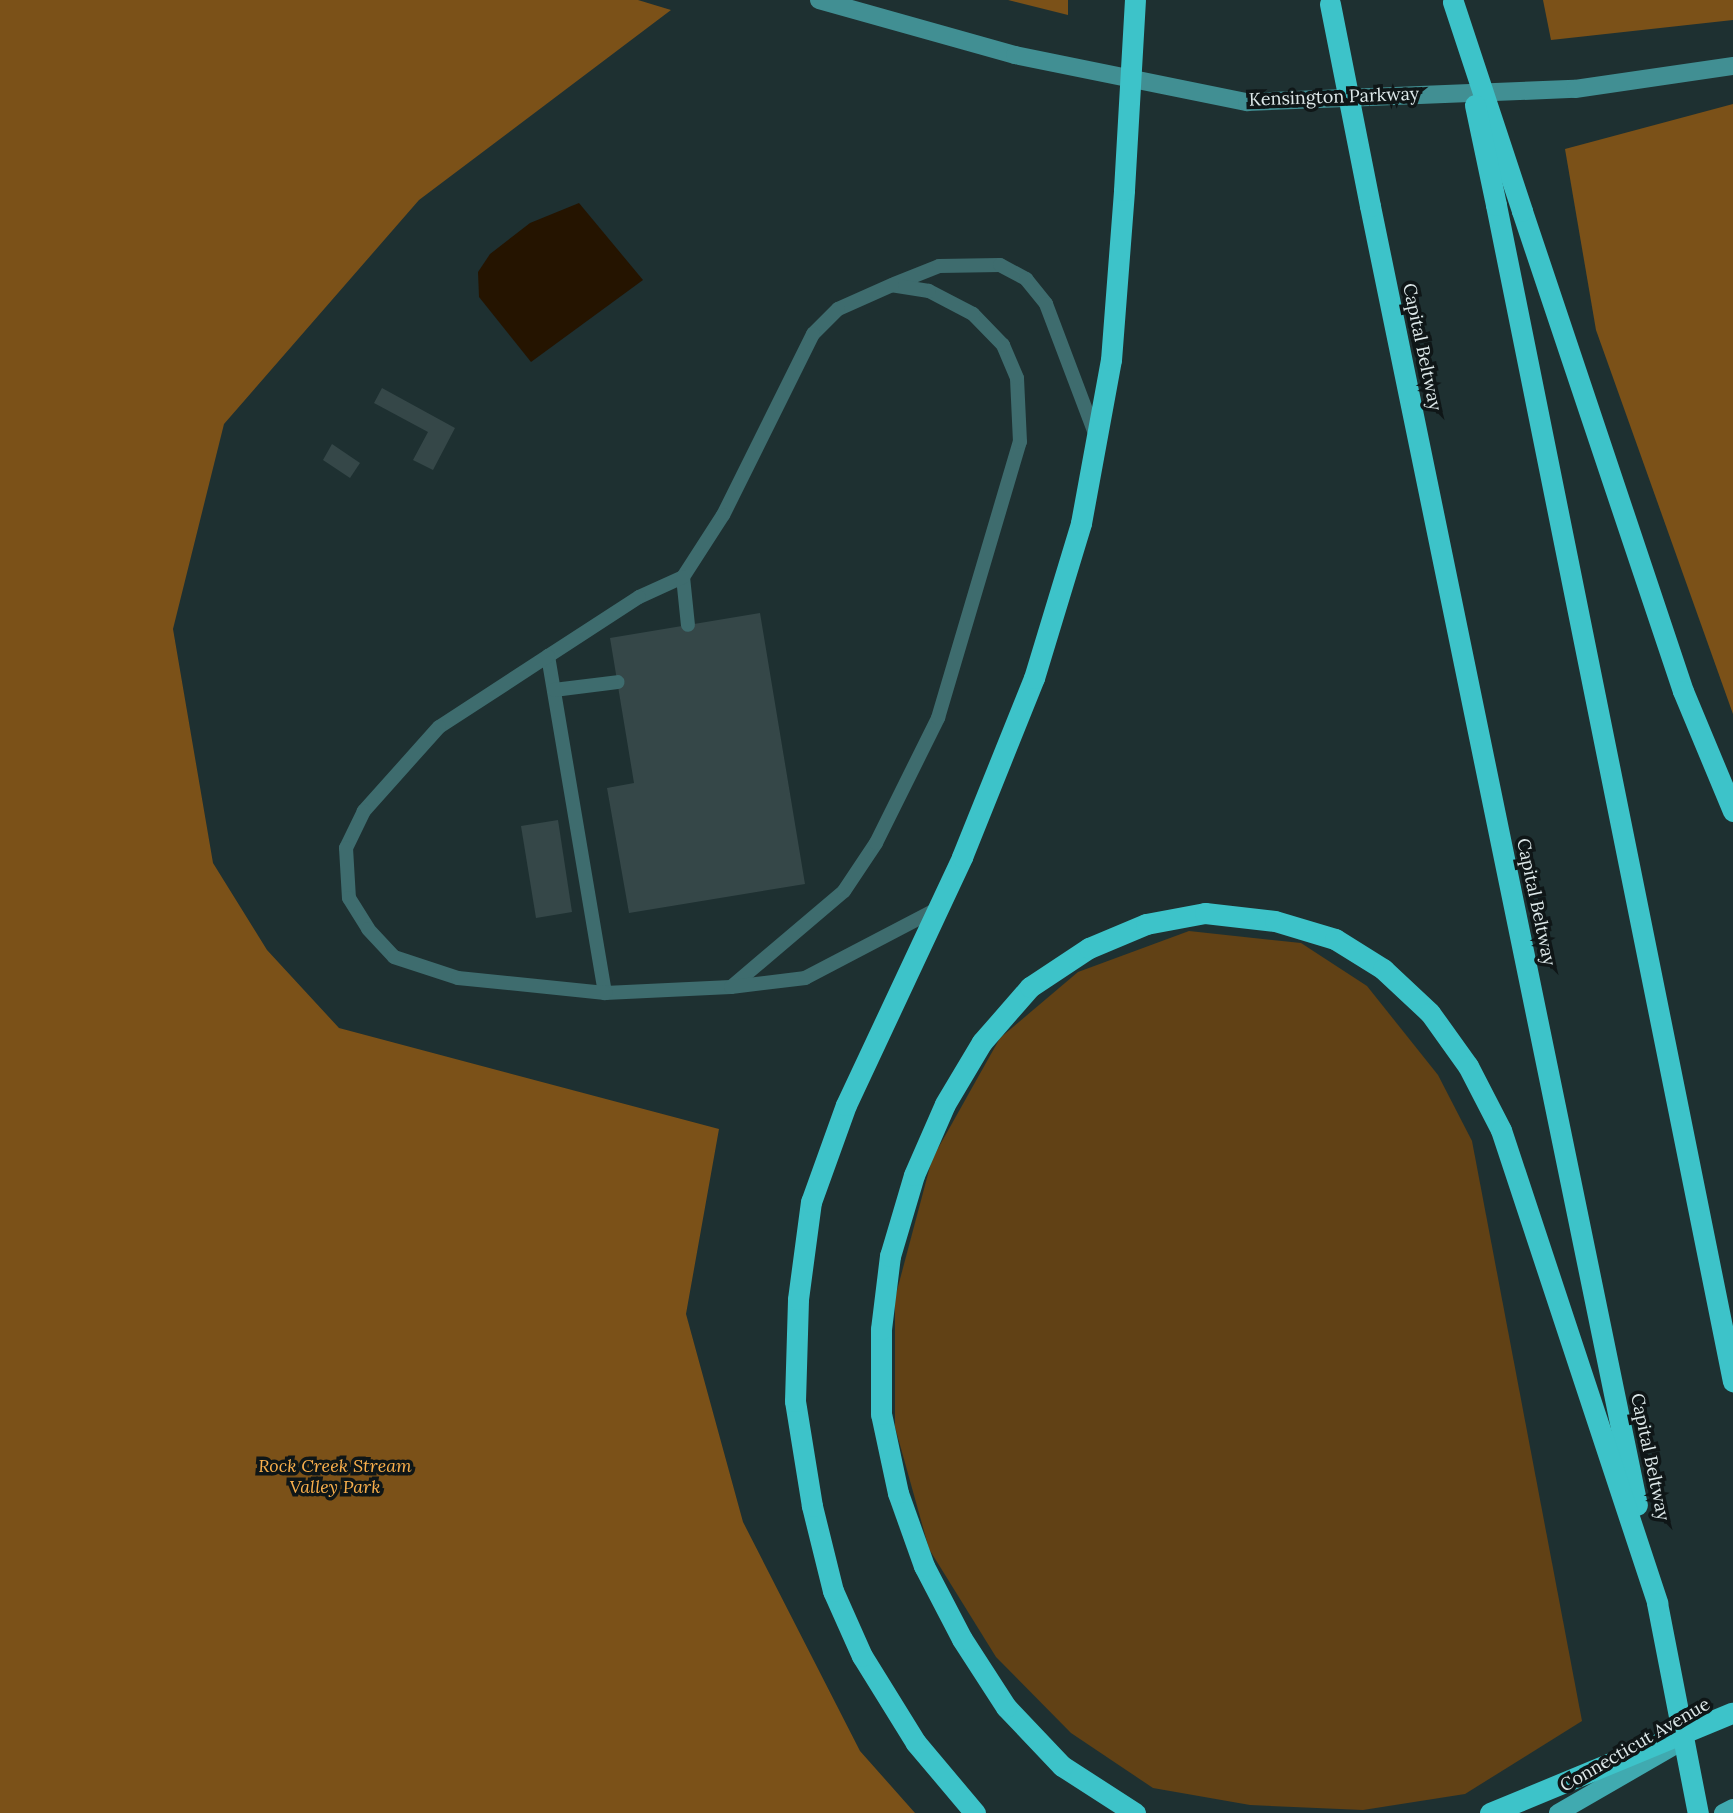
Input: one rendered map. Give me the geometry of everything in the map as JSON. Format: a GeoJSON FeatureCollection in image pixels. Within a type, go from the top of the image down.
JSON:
{"type":"FeatureCollection","features":[{"type":"Feature","properties":{"kind":"highway"},"geometry":{"type":"LineString","coordinates":[[975,1813],[959,1790],[916,1743],[862,1656],[833,1591],[812,1506],[795,1401],[798,1298],[811,1202],[846,1105],[962,857],[1034,678],[1081,523],[1111,360],[1135,0]]}},
{"type":"Feature","properties":{"kind":"highway"},"geometry":{"type":"LineString","coordinates":[[1453,1],[1733,1381]]}},
{"type":"Feature","properties":{"kind":"highway"},"geometry":{"type":"LineString","coordinates":[[1453,1],[1683,691],[1733,811]]}},
{"type":"Feature","properties":{"kind":"highway","name":"Capital Beltway"},"geometry":{"type":"LineString","coordinates":[[1330,2],[1698,1813]]}},
{"type":"Feature","properties":{"kind":"highway"},"geometry":{"type":"LineString","coordinates":[[1135,1813],[1062,1766],[1006,1707],[962,1639],[924,1566],[898,1493],[881,1414],[881,1329],[890,1256],[914,1175],[945,1104],[982,1042],[1030,987],[1089,948],[1134,929],[1205,913],[1275,921],[1335,939],[1382,969],[1430,1013],[1468,1066],[1500,1130],[1657,1603]]}},
{"type":"Feature","properties":{"kind":"highway"},"geometry":{"type":"LineString","coordinates":[[1490,1813],[1733,1713]]}},
{"type":"Feature","properties":{"kind":"highway"},"geometry":{"type":"LineString","coordinates":[[959,1790],[989,1813]]}},
{"type":"Feature","properties":{"kind":"main road","name":"Connecticut Avenue"},"geometry":{"type":"LineString","coordinates":[[1558,1813],[1733,1713]]}},
{"type":"Feature","properties":{"kind":"main road"},"geometry":{"type":"LineString","coordinates":[[1723,1813],[1733,1808]]}},
{"type":"Feature","properties":{"kind":"street","name":"Kensington Parkway"},"geometry":{"type":"LineString","coordinates":[[819,0],[1015,55],[1247,102],[1575,89],[1733,66]]}},
{"type":"Feature","properties":{"kind":"lane"},"geometry":{"type":"LineString","coordinates":[[935,910],[805,978],[731,987],[605,993],[458,978],[394,957],[368,929],[349,898],[346,848],[364,811],[439,727],[639,597],[683,577],[723,515],[813,334],[838,309],[939,266],[1000,265],[1026,279],[1046,304],[1097,438]]}},
{"type":"Feature","properties":{"kind":"lane"},"geometry":{"type":"LineString","coordinates":[[731,987],[844,891],[876,843],[938,718],[1020,442],[1017,378],[1003,345],[973,314],[929,291],[892,285]]}},
{"type":"Feature","properties":{"kind":"lane"},"geometry":{"type":"LineString","coordinates":[[683,577],[688,625]]}},
{"type":"Feature","properties":{"kind":"lane"},"geometry":{"type":"LineString","coordinates":[[548,656],[605,993]]}},
{"type":"Feature","properties":{"kind":"lane"},"geometry":{"type":"LineString","coordinates":[[554,690],[618,682]]}},
{"type":"Feature","properties":{"kind":"shaded area"},"geometry":{"type":"Polygon","coordinates":[[[579,203],[643,280],[531,362],[479,297],[478,272],[490,254],[530,223],[579,203]]]}},
{"type":"Feature","properties":{"kind":"shaded area"},"geometry":{"type":"Polygon","coordinates":[[[1189,931],[1301,943],[1367,986],[1438,1075],[1472,1141],[1582,1721],[1465,1794],[1363,1810],[1250,1805],[1153,1788],[1071,1733],[996,1657],[929,1549],[895,1427],[895,1298],[932,1159],[1000,1038],[1078,972],[1189,931]]]}},
{"type":"Feature","properties":{"kind":"green space","name":"Rock Creek Stream Valley Park"},"geometry":{"type":"Polygon","coordinates":[[[0,0],[638,0],[671,10],[419,200],[224,424],[173,629],[213,863],[267,950],[339,1028],[719,1129],[686,1314],[743,1522],[860,1751],[915,1813],[0,1813],[0,0]]]}},
{"type":"Feature","properties":{"kind":"green space"},"geometry":{"type":"Polygon","coordinates":[[[1008,0],[1068,0],[1068,15],[1008,0]]]}},
{"type":"Feature","properties":{"kind":"green space"},"geometry":{"type":"Polygon","coordinates":[[[1543,0],[1733,0],[1733,20],[1551,40],[1543,0]]]}},
{"type":"Feature","properties":{"kind":"green space"},"geometry":{"type":"Polygon","coordinates":[[[1733,104],[1733,714],[1596,330],[1565,149],[1733,104]]]}},
{"type":"Feature","properties":{"kind":"building"},"geometry":{"type":"Polygon","coordinates":[[[382,388],[455,428],[433,470],[413,460],[428,432],[374,403],[382,388]]]}},
{"type":"Feature","properties":{"kind":"building"},"geometry":{"type":"Polygon","coordinates":[[[332,444],[360,463],[350,478],[323,460],[332,444]]]}},
{"type":"Feature","properties":{"kind":"building"},"geometry":{"type":"Polygon","coordinates":[[[760,613],[805,884],[629,913],[607,788],[634,783],[610,638],[760,613]]]}},
{"type":"Feature","properties":{"kind":"building"},"geometry":{"type":"Polygon","coordinates":[[[558,820],[572,912],[536,918],[521,826],[558,820]]]}}]}
